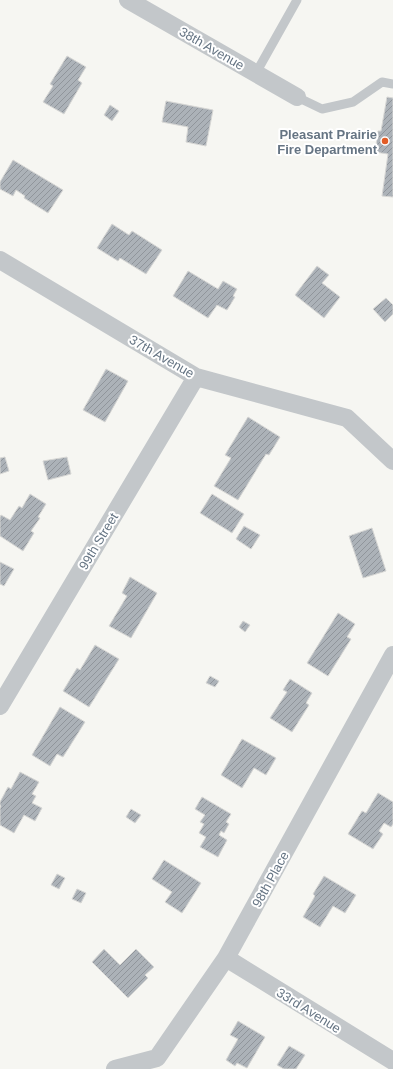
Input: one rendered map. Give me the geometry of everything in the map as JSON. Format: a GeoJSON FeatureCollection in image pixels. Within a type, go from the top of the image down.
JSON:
{"type":"FeatureCollection","features":[{"type":"Feature","properties":{"kind":"street","name":"38th Avenue"},"geometry":{"type":"LineString","coordinates":[[128,0],[297,97]]}},
{"type":"Feature","properties":{"kind":"street","name":"37th Avenue"},"geometry":{"type":"LineString","coordinates":[[0,260],[196,377],[347,418],[393,462]]}},
{"type":"Feature","properties":{"kind":"street","name":"99th Street"},"geometry":{"type":"LineString","coordinates":[[0,706],[196,377]]}},
{"type":"Feature","properties":{"kind":"street","name":"98th Place"},"geometry":{"type":"LineString","coordinates":[[115,1069],[157,1058],[226,958],[393,655]]}},
{"type":"Feature","properties":{"kind":"street","name":"33rd Avenue"},"geometry":{"type":"LineString","coordinates":[[226,958],[393,1061]]}},
{"type":"Feature","properties":{"kind":"lane"},"geometry":{"type":"LineString","coordinates":[[256,73],[297,0]]}},
{"type":"Feature","properties":{"kind":"lane"},"geometry":{"type":"LineString","coordinates":[[297,97],[322,109],[353,102],[382,82],[393,84]]}},
{"type":"Feature","properties":{"kind":"building"},"geometry":{"type":"Polygon","coordinates":[[[67,56],[86,67],[78,80],[82,83],[64,114],[43,102],[53,86],[50,84],[67,56]]]}},
{"type":"Feature","properties":{"kind":"building","name":"Pleasant Prairie Fire Department"},"geometry":{"type":"Polygon","coordinates":[[[387,97],[393,98],[393,197],[382,196],[388,154],[375,152],[378,131],[381,131],[387,97]]]}},
{"type":"Feature","properties":{"kind":"building"},"geometry":{"type":"Polygon","coordinates":[[[166,101],[213,110],[206,146],[186,142],[188,127],[162,122],[166,101]]]}},
{"type":"Feature","properties":{"kind":"building"},"geometry":{"type":"Polygon","coordinates":[[[110,105],[119,111],[112,121],[104,115],[110,105]]]}},
{"type":"Feature","properties":{"kind":"building"},"geometry":{"type":"Polygon","coordinates":[[[13,160],[63,190],[48,213],[24,198],[25,196],[16,190],[13,196],[0,189],[0,182],[13,160]]]}},
{"type":"Feature","properties":{"kind":"building"},"geometry":{"type":"Polygon","coordinates":[[[112,224],[129,235],[132,231],[162,250],[146,274],[120,258],[118,261],[97,248],[112,224]]]}},
{"type":"Feature","properties":{"kind":"building"},"geometry":{"type":"Polygon","coordinates":[[[317,266],[329,275],[322,283],[340,297],[324,318],[295,295],[317,266]]]}},
{"type":"Feature","properties":{"kind":"building"},"geometry":{"type":"Polygon","coordinates":[[[188,271],[218,289],[223,281],[237,289],[233,296],[235,297],[227,310],[217,305],[208,318],[173,296],[188,271]]]}},
{"type":"Feature","properties":{"kind":"building"},"geometry":{"type":"Polygon","coordinates":[[[386,298],[393,305],[393,314],[385,322],[373,309],[386,298]]]}},
{"type":"Feature","properties":{"kind":"building"},"geometry":{"type":"Polygon","coordinates":[[[106,369],[128,381],[105,422],[83,410],[106,369]]]}},
{"type":"Feature","properties":{"kind":"building"},"geometry":{"type":"Polygon","coordinates":[[[248,417],[280,437],[269,455],[266,454],[238,500],[214,486],[231,458],[225,455],[248,417]]]}},
{"type":"Feature","properties":{"kind":"building"},"geometry":{"type":"Polygon","coordinates":[[[5,457],[9,471],[0,474],[0,458],[5,457]]]}},
{"type":"Feature","properties":{"kind":"building"},"geometry":{"type":"Polygon","coordinates":[[[67,457],[71,474],[48,480],[43,461],[67,457]]]}},
{"type":"Feature","properties":{"kind":"building"},"geometry":{"type":"Polygon","coordinates":[[[30,494],[46,504],[38,517],[40,518],[31,531],[34,533],[23,551],[0,536],[0,517],[1,515],[10,520],[19,506],[22,508],[30,494]]]}},
{"type":"Feature","properties":{"kind":"building"},"geometry":{"type":"Polygon","coordinates":[[[212,494],[244,514],[232,533],[200,513],[212,494]]]}},
{"type":"Feature","properties":{"kind":"building"},"geometry":{"type":"Polygon","coordinates":[[[244,526],[260,535],[251,549],[236,539],[244,526]]]}},
{"type":"Feature","properties":{"kind":"building"},"geometry":{"type":"Polygon","coordinates":[[[372,528],[386,571],[363,578],[349,536],[372,528]]]}},
{"type":"Feature","properties":{"kind":"building"},"geometry":{"type":"Polygon","coordinates":[[[0,562],[14,569],[4,586],[0,584],[0,562]]]}},
{"type":"Feature","properties":{"kind":"building"},"geometry":{"type":"Polygon","coordinates":[[[130,577],[157,593],[131,638],[109,626],[127,596],[122,593],[130,577]]]}},
{"type":"Feature","properties":{"kind":"building"},"geometry":{"type":"Polygon","coordinates":[[[338,613],[355,624],[347,637],[351,639],[328,676],[307,663],[338,613]]]}},
{"type":"Feature","properties":{"kind":"building"},"geometry":{"type":"Polygon","coordinates":[[[243,621],[250,625],[245,632],[239,627],[243,621]]]}},
{"type":"Feature","properties":{"kind":"building"},"geometry":{"type":"Polygon","coordinates":[[[95,645],[119,659],[89,707],[63,691],[77,668],[80,670],[95,645]]]}},
{"type":"Feature","properties":{"kind":"building"},"geometry":{"type":"Polygon","coordinates":[[[210,676],[219,681],[215,687],[206,683],[210,676]]]}},
{"type":"Feature","properties":{"kind":"building"},"geometry":{"type":"Polygon","coordinates":[[[290,679],[312,693],[306,703],[309,705],[292,732],[270,718],[287,692],[283,690],[290,679]]]}},
{"type":"Feature","properties":{"kind":"building"},"geometry":{"type":"Polygon","coordinates":[[[60,707],[85,722],[63,757],[57,754],[50,766],[32,755],[60,707]]]}},
{"type":"Feature","properties":{"kind":"building"},"geometry":{"type":"Polygon","coordinates":[[[242,739],[276,758],[266,775],[254,768],[242,788],[221,775],[242,739]]]}},
{"type":"Feature","properties":{"kind":"building"},"geometry":{"type":"Polygon","coordinates":[[[20,772],[39,782],[32,794],[36,796],[32,803],[42,808],[35,821],[24,815],[14,833],[0,825],[0,802],[8,787],[11,789],[20,772]]]}},
{"type":"Feature","properties":{"kind":"building"},"geometry":{"type":"Polygon","coordinates":[[[378,793],[393,802],[393,824],[391,827],[384,823],[379,831],[383,834],[373,849],[348,834],[362,811],[366,813],[378,793]]]}},
{"type":"Feature","properties":{"kind":"building"},"geometry":{"type":"Polygon","coordinates":[[[202,797],[231,814],[226,822],[229,824],[224,833],[221,831],[219,835],[227,840],[218,857],[200,847],[206,837],[199,833],[204,824],[200,822],[205,815],[195,809],[202,797]]]}},
{"type":"Feature","properties":{"kind":"building"},"geometry":{"type":"Polygon","coordinates":[[[131,809],[141,815],[135,823],[126,817],[131,809]]]}},
{"type":"Feature","properties":{"kind":"building"},"geometry":{"type":"Polygon","coordinates":[[[164,860],[201,883],[182,913],[165,902],[172,892],[152,879],[164,860]]]}},
{"type":"Feature","properties":{"kind":"building"},"geometry":{"type":"Polygon","coordinates":[[[57,874],[65,878],[59,889],[51,885],[57,874]]]}},
{"type":"Feature","properties":{"kind":"building"},"geometry":{"type":"Polygon","coordinates":[[[324,876],[356,895],[345,913],[333,906],[320,927],[303,917],[315,896],[313,894],[324,876]]]}},
{"type":"Feature","properties":{"kind":"building"},"geometry":{"type":"Polygon","coordinates":[[[77,889],[86,893],[81,903],[72,899],[77,889]]]}},
{"type":"Feature","properties":{"kind":"building"},"geometry":{"type":"Polygon","coordinates":[[[104,949],[120,965],[136,949],[154,967],[145,975],[148,978],[128,998],[92,962],[104,949]]]}},
{"type":"Feature","properties":{"kind":"building"},"geometry":{"type":"Polygon","coordinates":[[[238,1021],[265,1037],[247,1068],[237,1063],[235,1066],[226,1060],[238,1039],[230,1035],[238,1021]]]}},
{"type":"Feature","properties":{"kind":"building"},"geometry":{"type":"Polygon","coordinates":[[[289,1046],[305,1055],[296,1069],[284,1069],[277,1065],[289,1046]]]}},
{"type":"Feature","properties":{"kind":"place","name":"Pleasant Prairie Fire Department"},"geometry":{"type":"Point","coordinates":[385,141]}}]}
